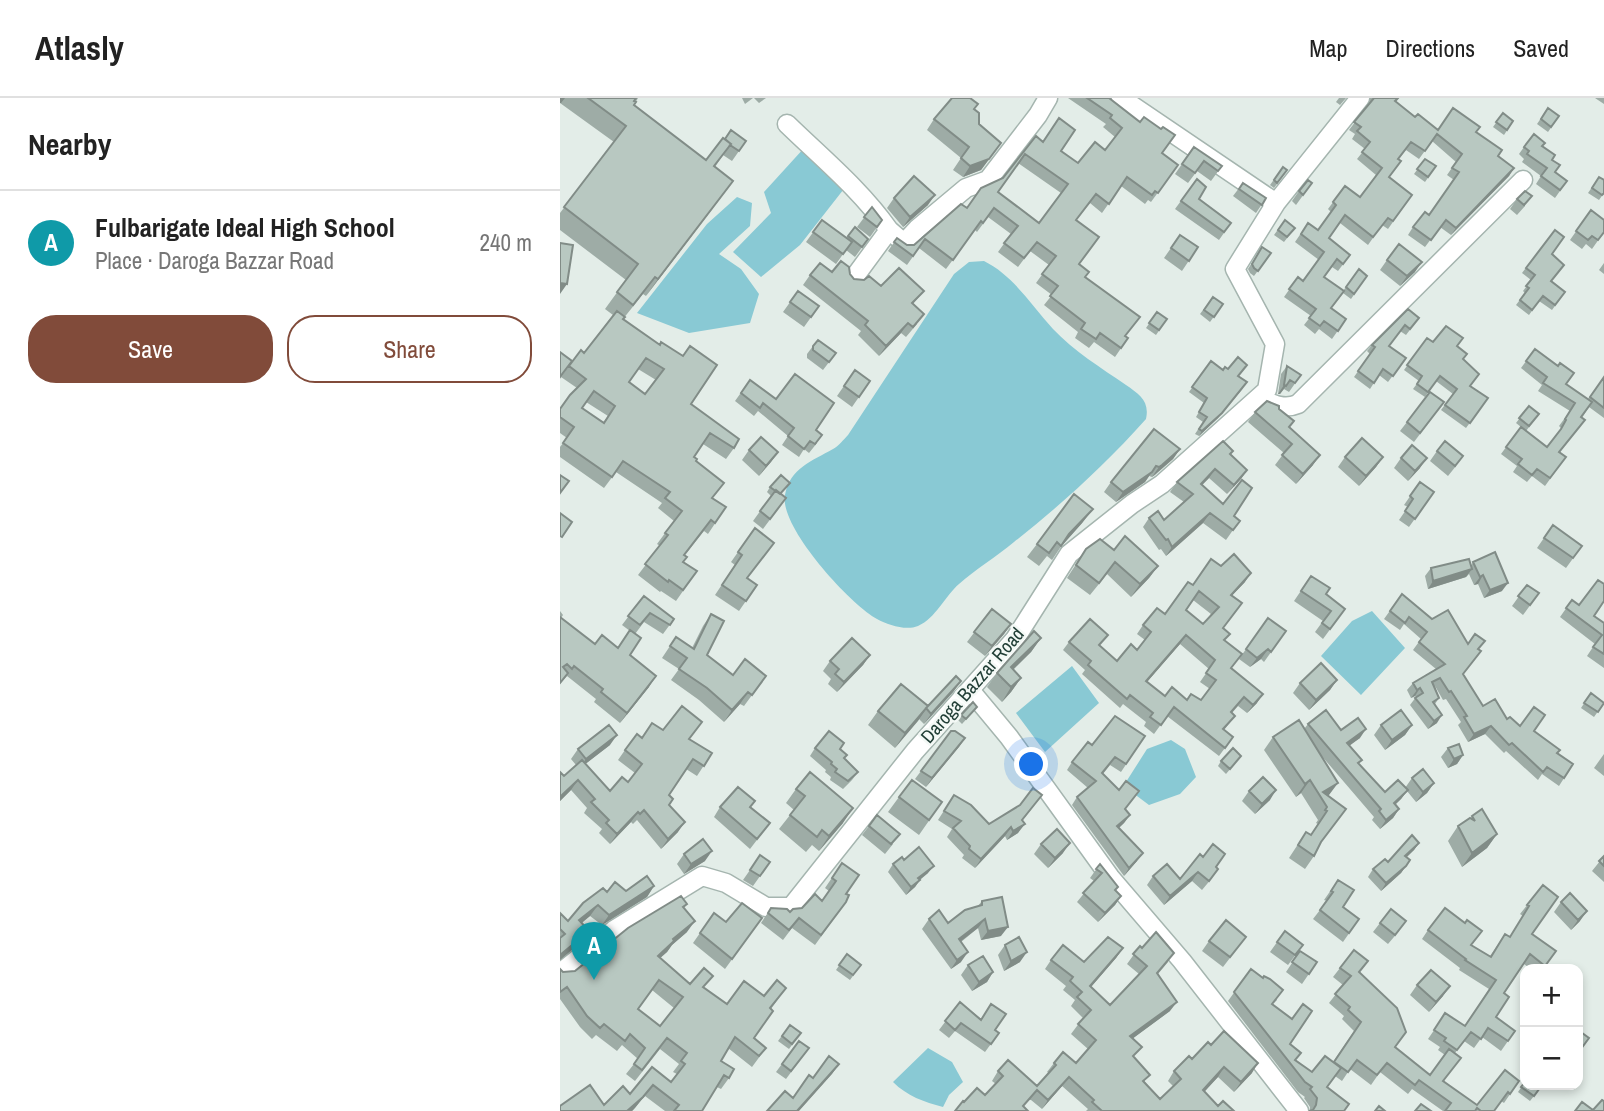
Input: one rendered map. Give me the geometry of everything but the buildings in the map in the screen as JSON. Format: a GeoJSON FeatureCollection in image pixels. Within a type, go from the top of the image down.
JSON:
{"type":"FeatureCollection","features":[{"type":"Feature","properties":{"kind":"street"},"geometry":{"type":"LineString","coordinates":[[787,124],[847,181],[879,215],[889,230],[904,243],[916,229],[966,188],[988,180],[1004,148],[1038,115],[1048,98]]}},
{"type":"Feature","properties":{"kind":"street"},"geometry":{"type":"LineString","coordinates":[[1121,98],[1276,203]]}},
{"type":"Feature","properties":{"kind":"street","name":"Daroga Bazzar Road"},"geometry":{"type":"LineString","coordinates":[[560,973],[614,930],[702,876],[726,883],[766,907],[791,907],[915,751],[1015,639],[1069,554],[1162,484],[1267,390],[1275,344],[1234,269],[1276,203],[1360,98]]}},
{"type":"Feature","properties":{"kind":"street"},"geometry":{"type":"LineString","coordinates":[[1258,398],[1289,408],[1298,404],[1523,180]]}},
{"type":"Feature","properties":{"kind":"street"},"geometry":{"type":"LineString","coordinates":[[853,279],[889,230]]}},
{"type":"Feature","properties":{"kind":"street"},"geometry":{"type":"LineString","coordinates":[[970,690],[1009,737],[1110,877],[1182,961],[1299,1111]]}},
{"type":"Feature","properties":{"kind":"water"},"geometry":{"type":"Polygon","coordinates":[[[805,147],[847,185],[800,245],[761,277],[733,252],[771,213],[764,192],[805,147]]]}},
{"type":"Feature","properties":{"kind":"water"},"geometry":{"type":"Polygon","coordinates":[[[737,197],[752,203],[750,226],[719,254],[741,269],[759,294],[750,323],[689,333],[637,313],[707,224],[737,197]]]}},
{"type":"Feature","properties":{"kind":"water"},"geometry":{"type":"Polygon","coordinates":[[[984,261],[1013,283],[1070,345],[1139,395],[1145,403],[1146,419],[1066,499],[959,584],[930,618],[918,626],[897,627],[865,611],[834,582],[793,526],[786,509],[785,495],[797,472],[835,448],[848,435],[954,274],[969,262],[984,261]]]}},
{"type":"Feature","properties":{"kind":"water"},"geometry":{"type":"Polygon","coordinates":[[[1372,611],[1405,648],[1361,695],[1321,656],[1352,621],[1372,611]]]}},
{"type":"Feature","properties":{"kind":"water"},"geometry":{"type":"Polygon","coordinates":[[[1072,666],[1099,703],[1045,752],[1016,713],[1072,666]]]}},
{"type":"Feature","properties":{"kind":"water"},"geometry":{"type":"Polygon","coordinates":[[[1171,740],[1185,749],[1196,777],[1180,794],[1149,805],[1133,793],[1126,782],[1147,749],[1171,740]]]}},
{"type":"Feature","properties":{"kind":"water"},"geometry":{"type":"Polygon","coordinates":[[[928,1048],[952,1062],[963,1082],[949,1095],[943,1107],[916,1098],[893,1082],[928,1048]]]}},
{"type":"Feature","properties":{"kind":"place","name":"Fulbarigate Ideal High School"},"geometry":{"type":"Point","coordinates":[594,980]}}]}
